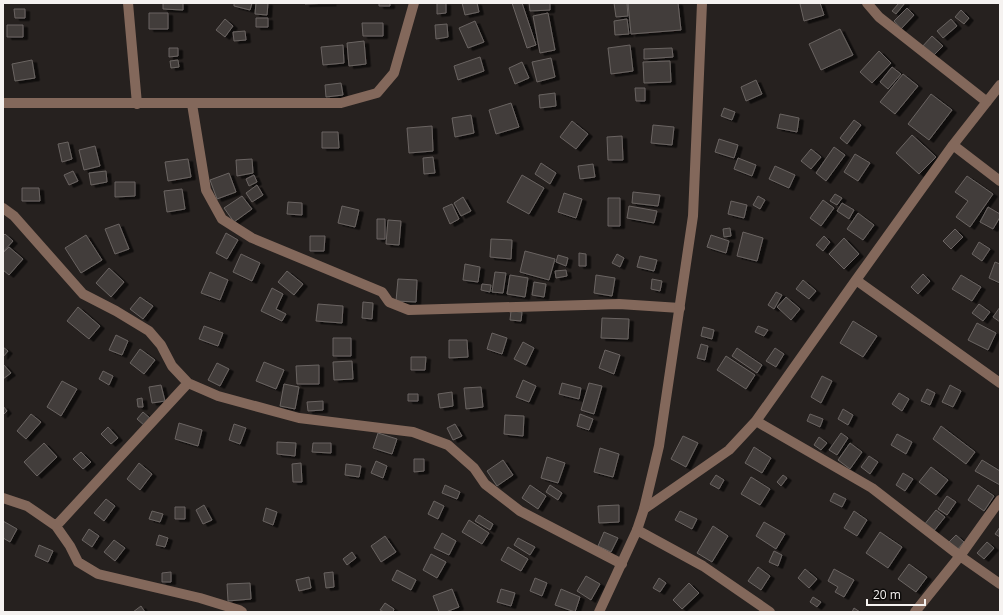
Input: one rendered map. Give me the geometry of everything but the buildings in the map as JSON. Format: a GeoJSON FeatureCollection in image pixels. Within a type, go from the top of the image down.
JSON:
{"type":"FeatureCollection","features":[{"type":"Feature","properties":{"kind":"street"},"geometry":{"type":"LineString","coordinates":[[128,3],[137,104]]}},
{"type":"Feature","properties":{"kind":"street"},"geometry":{"type":"LineString","coordinates":[[3,103],[341,103],[377,93],[394,73],[414,3]]}},
{"type":"Feature","properties":{"kind":"street"},"geometry":{"type":"LineString","coordinates":[[599,612],[637,530],[644,509],[659,446],[693,216],[702,3]]}},
{"type":"Feature","properties":{"kind":"street"},"geometry":{"type":"LineString","coordinates":[[867,3],[879,18],[987,102]]}},
{"type":"Feature","properties":{"kind":"street"},"geometry":{"type":"LineString","coordinates":[[644,509],[729,450],[756,421],[953,145],[1000,85]]}},
{"type":"Feature","properties":{"kind":"street"},"geometry":{"type":"LineString","coordinates":[[192,104],[206,190],[222,219],[252,238],[382,292],[389,302],[409,310],[619,304],[680,308]]}},
{"type":"Feature","properties":{"kind":"street"},"geometry":{"type":"LineString","coordinates":[[953,145],[1000,180]]}},
{"type":"Feature","properties":{"kind":"street"},"geometry":{"type":"LineString","coordinates":[[3,208],[14,216],[83,294],[116,311],[149,331],[162,345],[172,366],[188,383],[218,396],[291,416],[413,432],[448,445],[474,468],[486,484],[520,511],[622,564]]}},
{"type":"Feature","properties":{"kind":"street"},"geometry":{"type":"LineString","coordinates":[[856,280],[1000,383]]}},
{"type":"Feature","properties":{"kind":"street"},"geometry":{"type":"LineString","coordinates":[[56,526],[188,383]]}},
{"type":"Feature","properties":{"kind":"street"},"geometry":{"type":"LineString","coordinates":[[756,421],[872,488],[960,556],[1000,584]]}},
{"type":"Feature","properties":{"kind":"street"},"geometry":{"type":"LineString","coordinates":[[3,498],[27,506],[56,526],[70,546],[78,562],[98,574],[200,598],[242,612]]}},
{"type":"Feature","properties":{"kind":"street"},"geometry":{"type":"LineString","coordinates":[[916,612],[960,556],[1000,500]]}},
{"type":"Feature","properties":{"kind":"street"},"geometry":{"type":"LineString","coordinates":[[637,530],[703,566],[770,612]]}}]}
